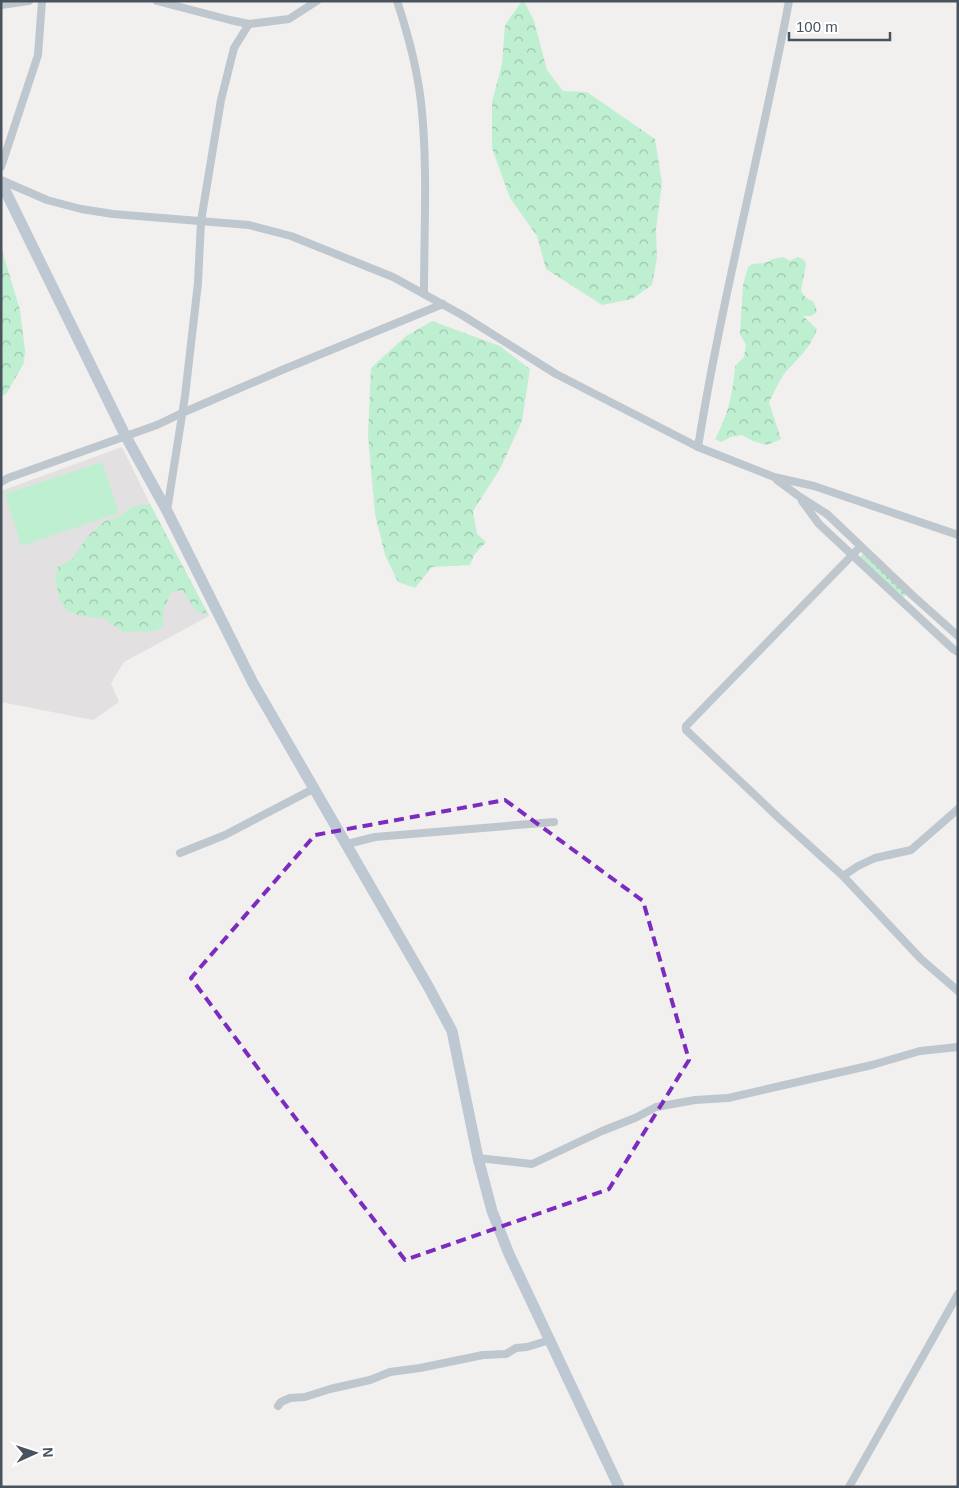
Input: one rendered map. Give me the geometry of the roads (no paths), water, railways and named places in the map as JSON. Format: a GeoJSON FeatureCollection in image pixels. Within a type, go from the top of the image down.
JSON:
{"type":"FeatureCollection","features":[{"type":"Feature","properties":{"kind":"main road"},"geometry":{"type":"LineString","coordinates":[[1,181],[125,435],[167,511],[253,683],[348,844],[452,1031],[478,1158],[492,1211],[608,1467],[619,1487]]}},
{"type":"Feature","properties":{"kind":"street"},"geometry":{"type":"LineString","coordinates":[[1,6],[29,1]]}},
{"type":"Feature","properties":{"kind":"street"},"geometry":{"type":"LineString","coordinates":[[1,167],[38,55],[42,1]]}},
{"type":"Feature","properties":{"kind":"street"},"geometry":{"type":"LineString","coordinates":[[157,1],[249,24],[290,19],[317,1]]}},
{"type":"Feature","properties":{"kind":"street"},"geometry":{"type":"LineString","coordinates":[[397,1],[414,61],[421,101],[424,140],[424,294]]}},
{"type":"Feature","properties":{"kind":"street"},"geometry":{"type":"LineString","coordinates":[[698,447],[705,401],[789,1]]}},
{"type":"Feature","properties":{"kind":"street"},"geometry":{"type":"LineString","coordinates":[[167,511],[182,413],[198,283],[201,221],[221,100],[234,48],[249,24]]}},
{"type":"Feature","properties":{"kind":"street"},"geometry":{"type":"LineString","coordinates":[[1,181],[47,200],[81,209],[113,214],[249,226],[291,236],[394,277],[443,304],[556,374],[698,447],[774,477],[814,486],[958,535]]}},
{"type":"Feature","properties":{"kind":"street"},"geometry":{"type":"LineString","coordinates":[[1,482],[125,435],[157,425],[443,304]]}},
{"type":"Feature","properties":{"kind":"street"},"geometry":{"type":"LineString","coordinates":[[774,477],[800,497],[827,514],[860,547],[958,636]]}},
{"type":"Feature","properties":{"kind":"street"},"geometry":{"type":"LineString","coordinates":[[800,497],[819,524],[958,652]]}},
{"type":"Feature","properties":{"kind":"street"},"geometry":{"type":"LineString","coordinates":[[860,547],[686,726],[686,730],[843,876],[921,959],[958,992]]}},
{"type":"Feature","properties":{"kind":"street"},"geometry":{"type":"LineString","coordinates":[[904,602],[911,594]]}},
{"type":"Feature","properties":{"kind":"street"},"geometry":{"type":"LineString","coordinates":[[940,637],[950,629]]}},
{"type":"Feature","properties":{"kind":"street"},"geometry":{"type":"LineString","coordinates":[[180,853],[225,835],[315,788]]}},
{"type":"Feature","properties":{"kind":"street"},"geometry":{"type":"LineString","coordinates":[[843,876],[875,858],[911,850],[958,809]]}},
{"type":"Feature","properties":{"kind":"street"},"geometry":{"type":"LineString","coordinates":[[348,844],[375,838],[554,822]]}},
{"type":"Feature","properties":{"kind":"street"},"geometry":{"type":"LineString","coordinates":[[478,1158],[532,1164],[656,1107],[695,1100],[728,1098],[863,1067],[920,1051],[958,1047]]}},
{"type":"Feature","properties":{"kind":"street"},"geometry":{"type":"LineString","coordinates":[[849,1487],[958,1294]]}},
{"type":"Feature","properties":{"kind":"street"},"geometry":{"type":"LineString","coordinates":[[278,1406],[281,1402],[290,1398],[305,1397],[370,1380],[390,1372],[483,1355],[506,1354],[516,1348],[527,1347],[550,1340]]}}]}
